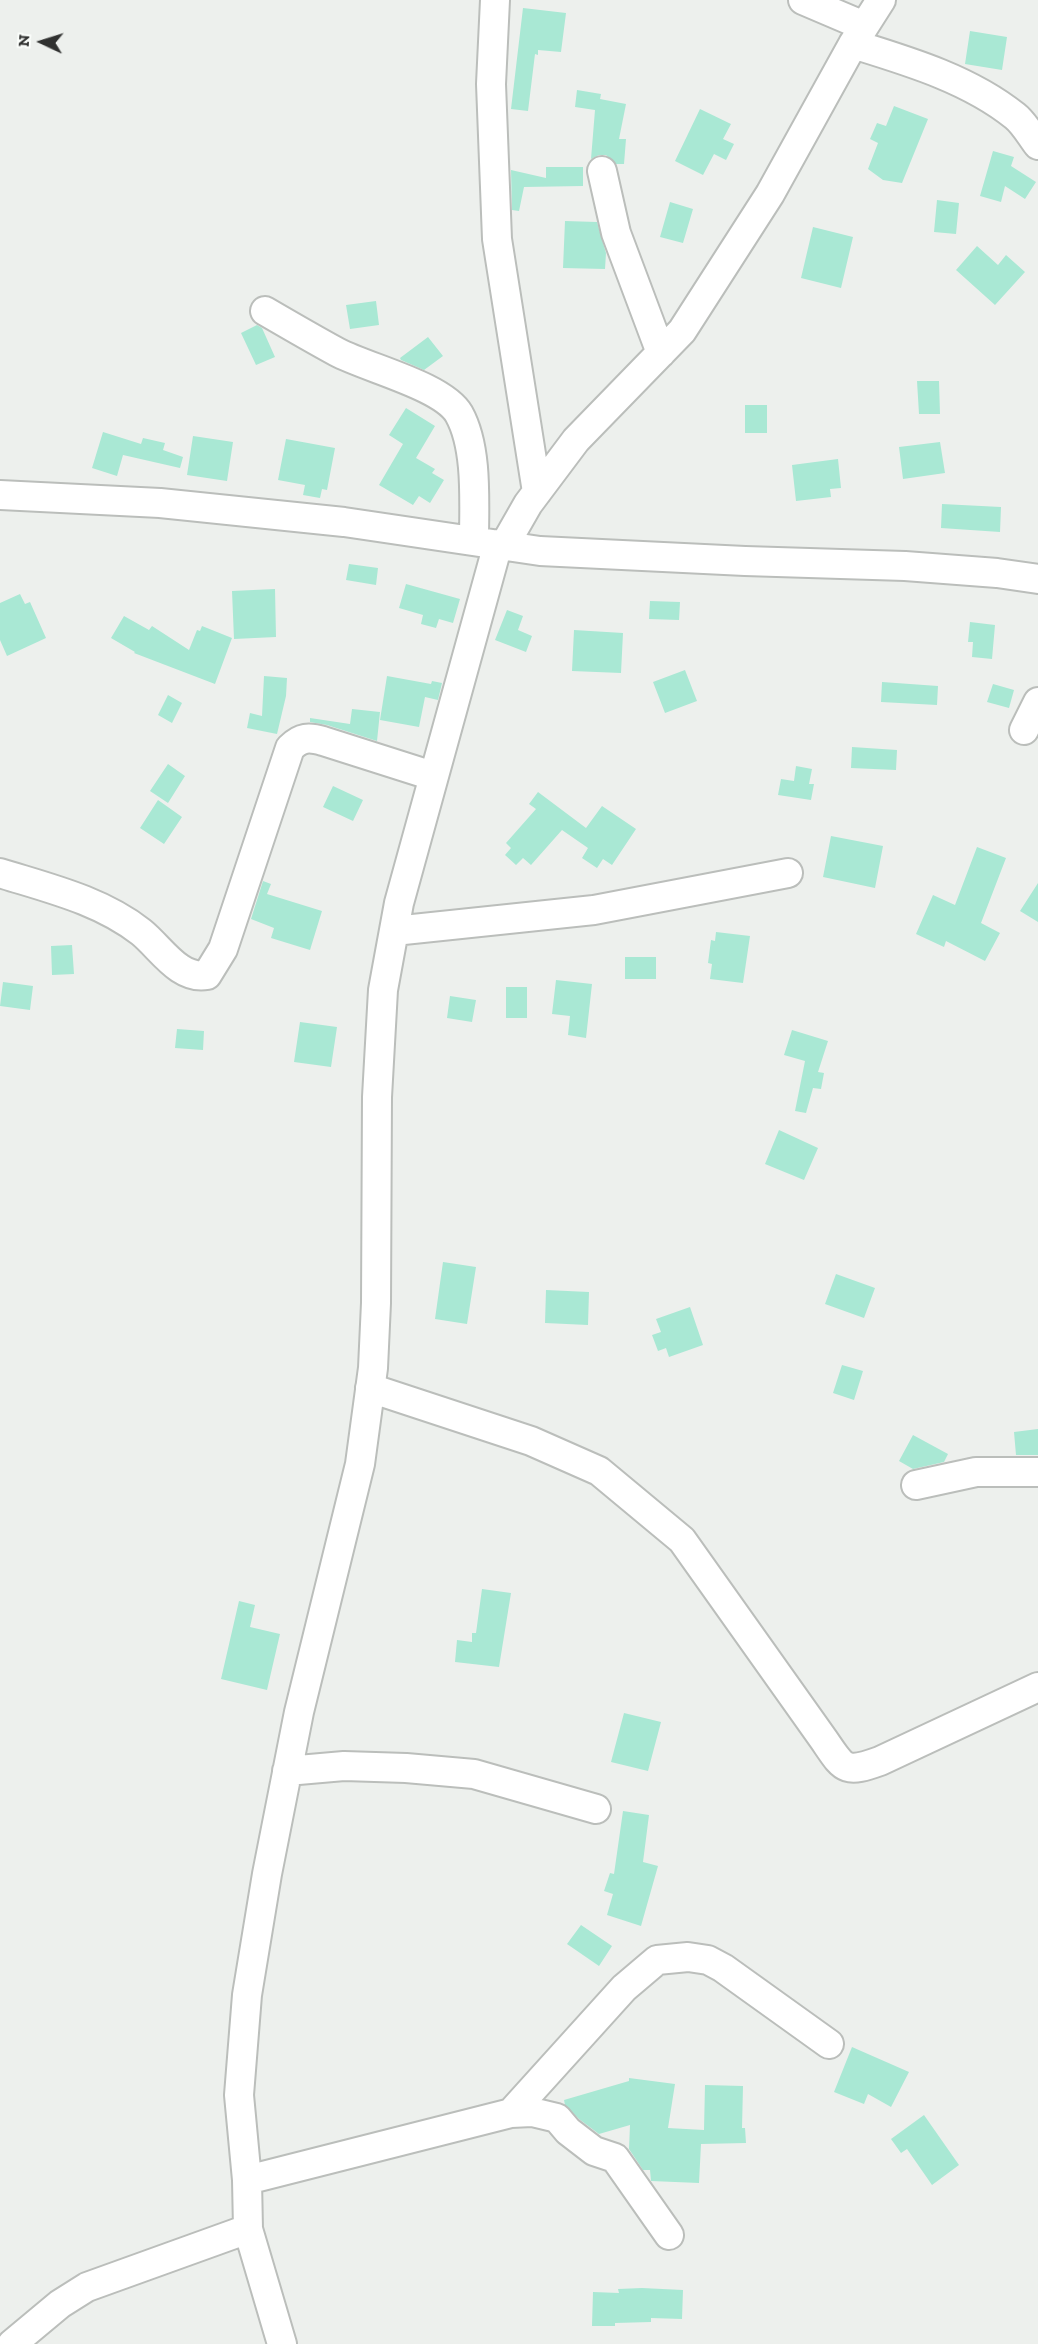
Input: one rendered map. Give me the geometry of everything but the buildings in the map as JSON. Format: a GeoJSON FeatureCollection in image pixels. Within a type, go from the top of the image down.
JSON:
{"type":"FeatureCollection","features":[{"type":"Feature","properties":{"kind":"street"},"geometry":{"type":"LineString","coordinates":[[495,0],[491,84],[497,240],[537,492]]}},
{"type":"Feature","properties":{"kind":"street"},"geometry":{"type":"LineString","coordinates":[[803,0],[859,35],[975,90],[1016,117],[1038,145]]}},
{"type":"Feature","properties":{"kind":"street"},"geometry":{"type":"LineString","coordinates":[[282,2344],[248,2229],[247,2180],[239,2095],[247,1995],[298,1712],[360,1464],[370,1388],[376,1303],[377,1096],[383,990],[399,903],[492,544],[537,492],[576,440],[682,331],[770,194],[881,0]]}},
{"type":"Feature","properties":{"kind":"street"},"geometry":{"type":"LineString","coordinates":[[602,171],[616,233],[661,352]]}},
{"type":"Feature","properties":{"kind":"street"},"geometry":{"type":"LineString","coordinates":[[265,311],[339,353],[441,395],[459,413],[467,437],[473,480],[492,544]]}},
{"type":"Feature","properties":{"kind":"street"},"geometry":{"type":"LineString","coordinates":[[0,495],[160,502],[344,522],[540,551],[905,566],[997,573],[1038,579]]}},
{"type":"Feature","properties":{"kind":"street"},"geometry":{"type":"LineString","coordinates":[[1024,730],[1038,702]]}},
{"type":"Feature","properties":{"kind":"street"},"geometry":{"type":"LineString","coordinates":[[0,873],[91,902],[140,931],[184,972],[196,977],[207,975],[223,950],[290,748],[299,740],[311,738],[323,741],[433,776]]}},
{"type":"Feature","properties":{"kind":"street"},"geometry":{"type":"LineString","coordinates":[[394,932],[594,910],[788,873]]}},
{"type":"Feature","properties":{"kind":"street"},"geometry":{"type":"LineString","coordinates":[[370,1388],[531,1440],[598,1471],[682,1540],[829,1747],[847,1768],[858,1769],[880,1761],[1038,1687]]}},
{"type":"Feature","properties":{"kind":"street"},"geometry":{"type":"LineString","coordinates":[[916,1485],[976,1472],[1038,1472]]}},
{"type":"Feature","properties":{"kind":"street"},"geometry":{"type":"LineString","coordinates":[[287,1771],[344,1766],[406,1768],[474,1774],[596,1809]]}},
{"type":"Feature","properties":{"kind":"street"},"geometry":{"type":"LineString","coordinates":[[511,2113],[624,1988],[657,1960],[688,1957],[708,1960],[723,1968],[829,2044]]}},
{"type":"Feature","properties":{"kind":"street"},"geometry":{"type":"LineString","coordinates":[[247,2180],[511,2113],[532,2112],[557,2118],[568,2131],[594,2151],[615,2158],[669,2235]]}},
{"type":"Feature","properties":{"kind":"street"},"geometry":{"type":"LineString","coordinates":[[12,2344],[60,2304],[87,2286],[248,2229]]}}]}
